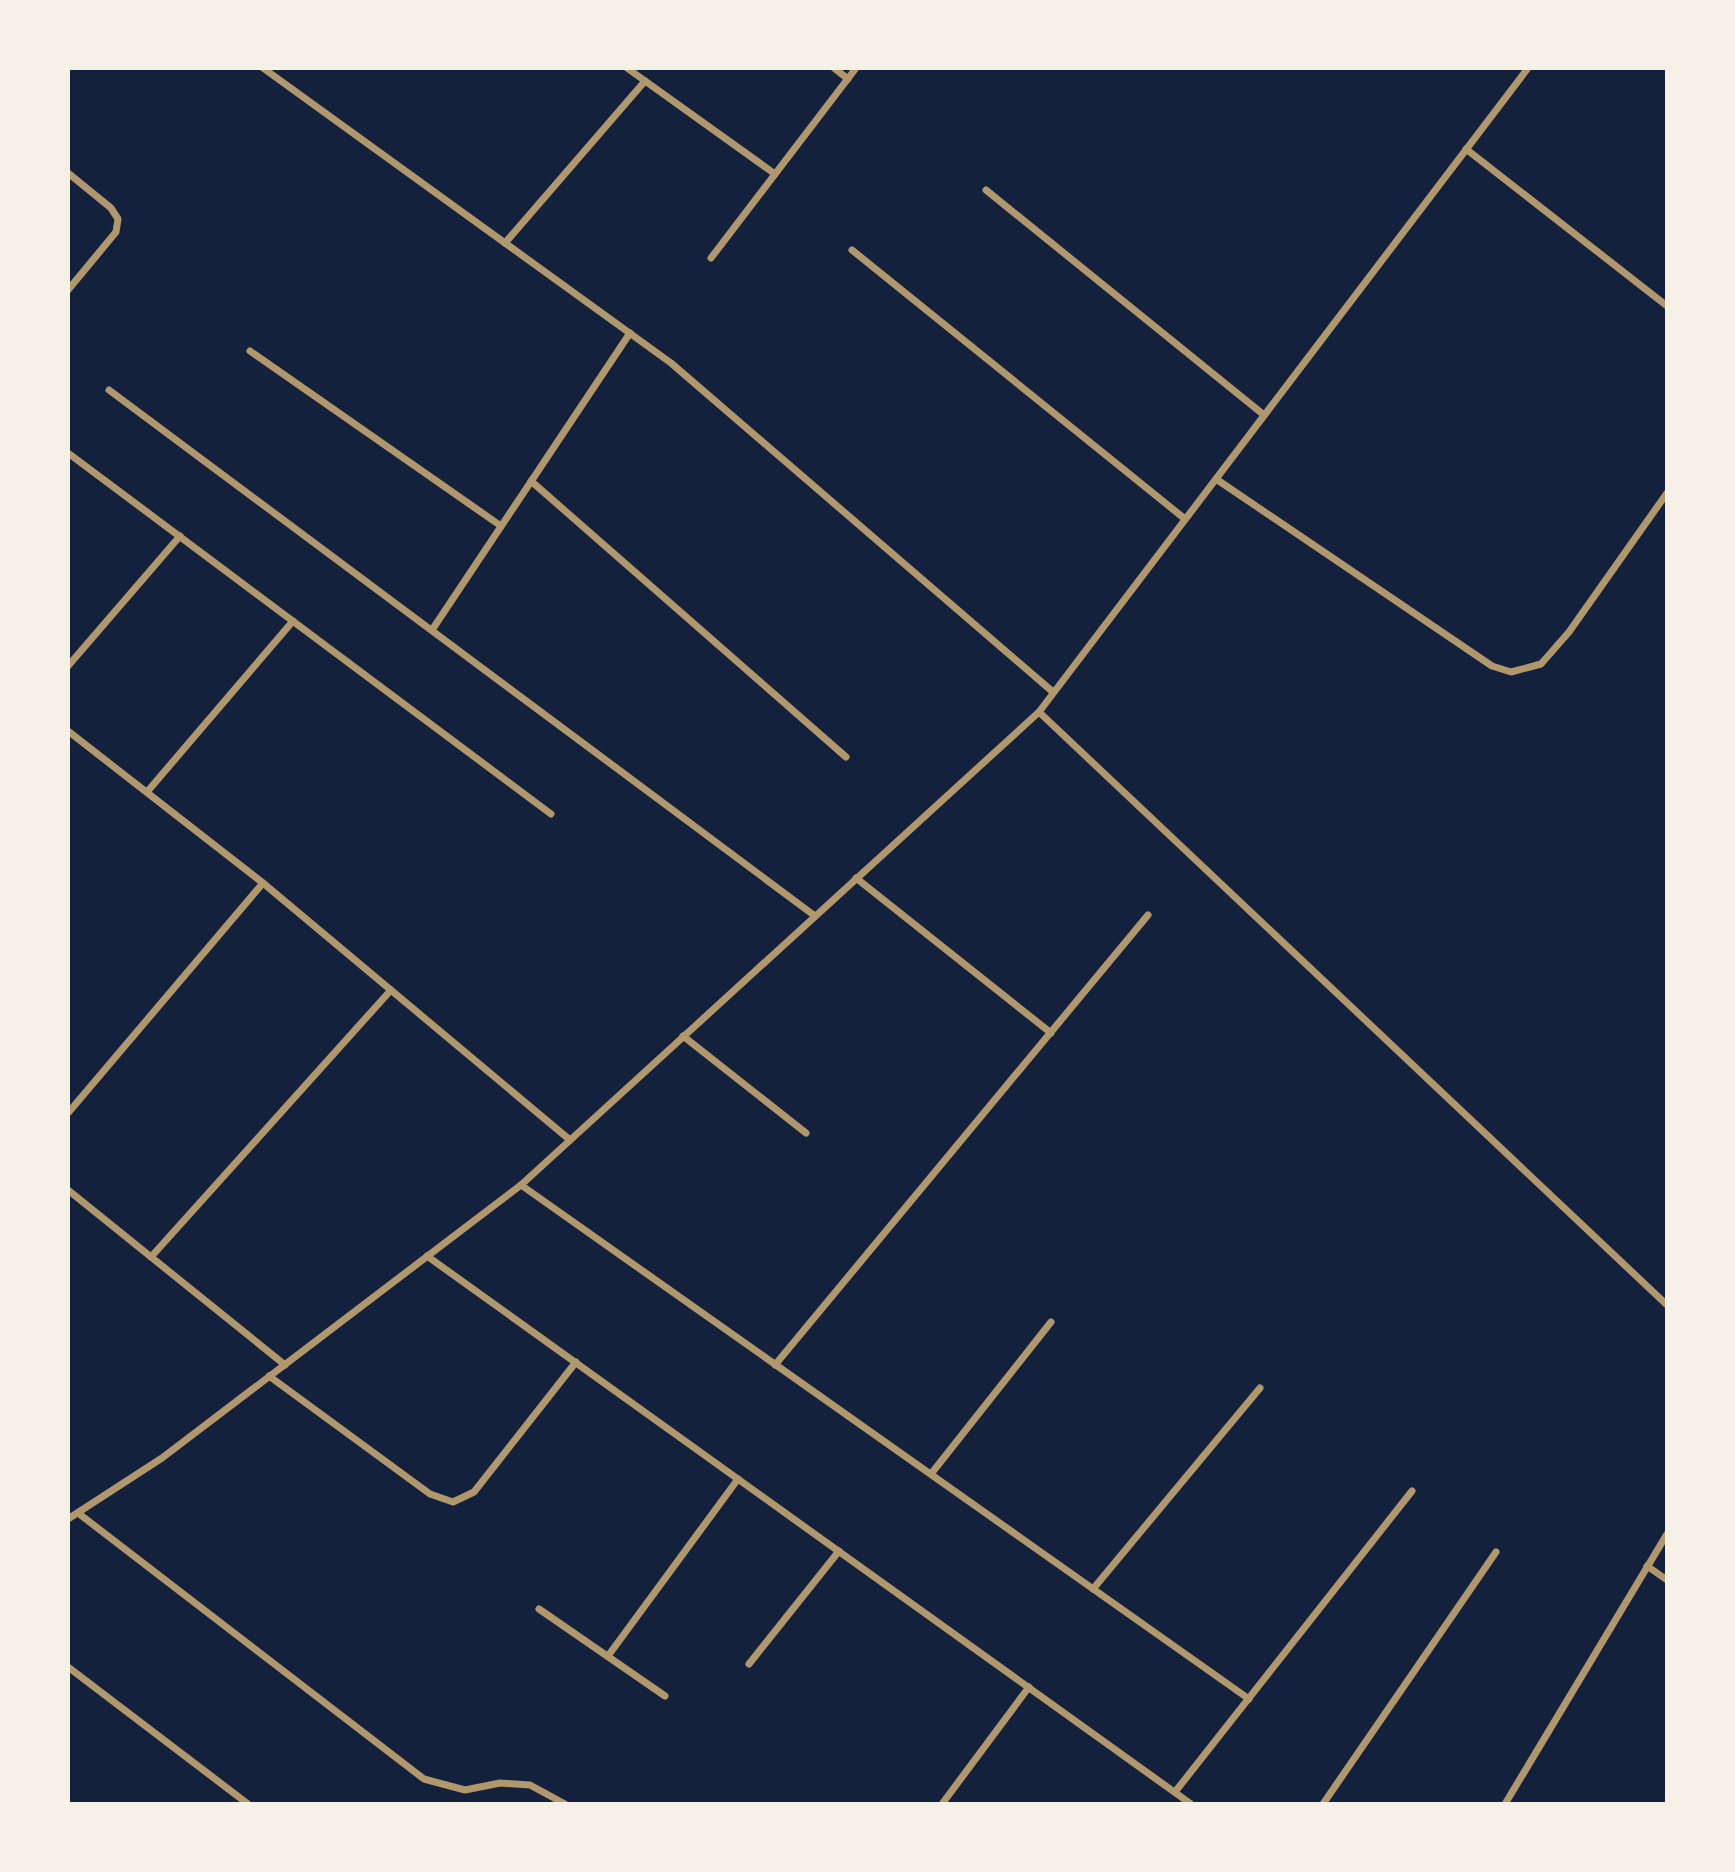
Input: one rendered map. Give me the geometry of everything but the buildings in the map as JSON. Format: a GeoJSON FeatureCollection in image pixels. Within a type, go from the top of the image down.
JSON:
{"type":"FeatureCollection","features":[{"type":"Feature","properties":{"kind":"street"},"geometry":{"type":"LineString","coordinates":[[263,68],[681,372],[1054,692]]}},
{"type":"Feature","properties":{"kind":"street"},"geometry":{"type":"LineString","coordinates":[[627,68],[775,174]]}},
{"type":"Feature","properties":{"kind":"street"},"geometry":{"type":"LineString","coordinates":[[834,68],[848,79]]}},
{"type":"Feature","properties":{"kind":"street"},"geometry":{"type":"LineString","coordinates":[[711,258],[856,68]]}},
{"type":"Feature","properties":{"kind":"street"},"geometry":{"type":"LineString","coordinates":[[68,1519],[162,1458],[521,1185],[1039,712],[1527,69]]}},
{"type":"Feature","properties":{"kind":"street"},"geometry":{"type":"LineString","coordinates":[[505,243],[645,81]]}},
{"type":"Feature","properties":{"kind":"street"},"geometry":{"type":"LineString","coordinates":[[1466,149],[1667,306]]}},
{"type":"Feature","properties":{"kind":"street"},"geometry":{"type":"LineString","coordinates":[[68,173],[111,208],[118,219],[116,232],[68,290]]}},
{"type":"Feature","properties":{"kind":"street"},"geometry":{"type":"LineString","coordinates":[[986,190],[1264,415]]}},
{"type":"Feature","properties":{"kind":"street"},"geometry":{"type":"LineString","coordinates":[[852,250],[1185,519]]}},
{"type":"Feature","properties":{"kind":"street"},"geometry":{"type":"LineString","coordinates":[[432,630],[630,333]]}},
{"type":"Feature","properties":{"kind":"street"},"geometry":{"type":"LineString","coordinates":[[250,351],[501,526]]}},
{"type":"Feature","properties":{"kind":"street"},"geometry":{"type":"LineString","coordinates":[[110,390],[815,916]]}},
{"type":"Feature","properties":{"kind":"street"},"geometry":{"type":"LineString","coordinates":[[68,453],[551,814]]}},
{"type":"Feature","properties":{"kind":"street"},"geometry":{"type":"LineString","coordinates":[[1216,479],[1492,666],[1511,672],[1541,664],[1569,632],[1667,493]]}},
{"type":"Feature","properties":{"kind":"street"},"geometry":{"type":"LineString","coordinates":[[531,481],[846,757]]}},
{"type":"Feature","properties":{"kind":"street"},"geometry":{"type":"LineString","coordinates":[[68,666],[180,536]]}},
{"type":"Feature","properties":{"kind":"street"},"geometry":{"type":"LineString","coordinates":[[147,792],[293,621]]}},
{"type":"Feature","properties":{"kind":"street"},"geometry":{"type":"LineString","coordinates":[[1039,712],[1667,1305]]}},
{"type":"Feature","properties":{"kind":"street"},"geometry":{"type":"LineString","coordinates":[[68,731],[263,883],[570,1140]]}},
{"type":"Feature","properties":{"kind":"street"},"geometry":{"type":"LineString","coordinates":[[856,878],[1051,1033]]}},
{"type":"Feature","properties":{"kind":"street"},"geometry":{"type":"LineString","coordinates":[[68,1113],[263,883]]}},
{"type":"Feature","properties":{"kind":"street"},"geometry":{"type":"LineString","coordinates":[[775,1364],[1148,915]]}},
{"type":"Feature","properties":{"kind":"street"},"geometry":{"type":"LineString","coordinates":[[151,1257],[391,990]]}},
{"type":"Feature","properties":{"kind":"street"},"geometry":{"type":"LineString","coordinates":[[683,1036],[806,1133]]}},
{"type":"Feature","properties":{"kind":"street"},"geometry":{"type":"LineString","coordinates":[[521,1185],[1249,1699]]}},
{"type":"Feature","properties":{"kind":"street"},"geometry":{"type":"LineString","coordinates":[[68,1190],[285,1365]]}},
{"type":"Feature","properties":{"kind":"street"},"geometry":{"type":"LineString","coordinates":[[427,1256],[1191,1804]]}},
{"type":"Feature","properties":{"kind":"street"},"geometry":{"type":"LineString","coordinates":[[931,1474],[1051,1322]]}},
{"type":"Feature","properties":{"kind":"street"},"geometry":{"type":"LineString","coordinates":[[269,1376],[430,1494],[453,1502],[474,1492],[576,1362]]}},
{"type":"Feature","properties":{"kind":"street"},"geometry":{"type":"LineString","coordinates":[[1093,1589],[1260,1388]]}},
{"type":"Feature","properties":{"kind":"street"},"geometry":{"type":"LineString","coordinates":[[608,1656],[738,1479]]}},
{"type":"Feature","properties":{"kind":"street"},"geometry":{"type":"LineString","coordinates":[[1175,1792],[1412,1491]]}},
{"type":"Feature","properties":{"kind":"street"},"geometry":{"type":"LineString","coordinates":[[78,1513],[424,1779],[465,1790],[500,1783],[530,1785],[565,1804]]}},
{"type":"Feature","properties":{"kind":"street"},"geometry":{"type":"LineString","coordinates":[[1505,1804],[1667,1534]]}},
{"type":"Feature","properties":{"kind":"street"},"geometry":{"type":"LineString","coordinates":[[750,1664],[839,1551]]}},
{"type":"Feature","properties":{"kind":"street"},"geometry":{"type":"LineString","coordinates":[[1323,1804],[1496,1552]]}},
{"type":"Feature","properties":{"kind":"street"},"geometry":{"type":"LineString","coordinates":[[1647,1566],[1667,1580]]}},
{"type":"Feature","properties":{"kind":"street"},"geometry":{"type":"LineString","coordinates":[[539,1609],[664,1696]]}},
{"type":"Feature","properties":{"kind":"street"},"geometry":{"type":"LineString","coordinates":[[68,1667],[248,1804]]}},
{"type":"Feature","properties":{"kind":"street"},"geometry":{"type":"LineString","coordinates":[[942,1804],[1029,1688]]}}]}
